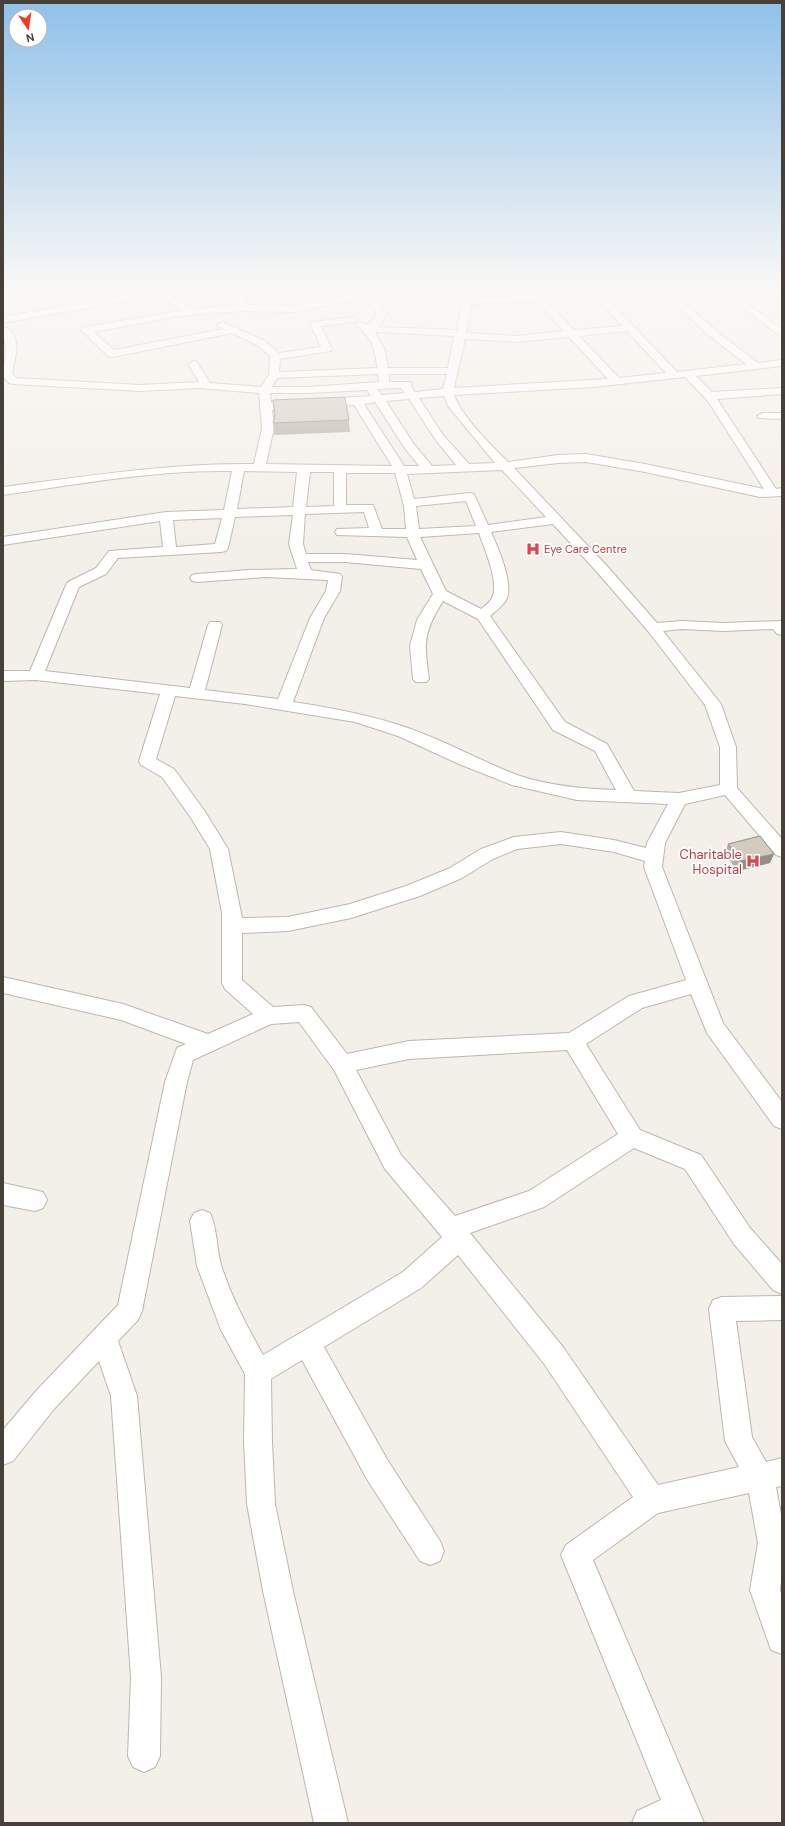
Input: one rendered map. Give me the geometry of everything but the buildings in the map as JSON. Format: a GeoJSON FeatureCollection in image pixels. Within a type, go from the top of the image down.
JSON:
{"type":"FeatureCollection","features":[{"type":"Feature","properties":{"kind":"street"},"geometry":{"type":"LineString","coordinates":[[7,374],[14,381],[140,388],[206,385],[264,390],[450,382],[616,381],[679,374]]}},
{"type":"Feature","properties":{"kind":"street"},"geometry":{"type":"LineString","coordinates":[[199,374],[206,385]]}},
{"type":"Feature","properties":{"kind":"street"},"geometry":{"type":"LineString","coordinates":[[260,466],[268,428],[264,390],[274,375],[295,374]]}},
{"type":"Feature","properties":{"kind":"street"},"geometry":{"type":"LineString","coordinates":[[383,374],[385,385]]}},
{"type":"Feature","properties":{"kind":"street"},"geometry":{"type":"LineString","coordinates":[[403,374],[450,382]]}},
{"type":"Feature","properties":{"kind":"street"},"geometry":{"type":"LineString","coordinates":[[452,374],[450,382],[452,404],[483,443],[602,569],[653,628],[713,704],[728,747],[729,789],[782,851]]}},
{"type":"Feature","properties":{"kind":"street"},"geometry":{"type":"LineString","coordinates":[[609,374],[616,381]]}},
{"type":"Feature","properties":{"kind":"street"},"geometry":{"type":"LineString","coordinates":[[688,374],[709,396],[771,492],[782,503]]}},
{"type":"Feature","properties":{"kind":"street"},"geometry":{"type":"LineString","coordinates":[[265,406],[357,401],[412,396],[450,382]]}},
{"type":"Feature","properties":{"kind":"street"},"geometry":{"type":"LineString","coordinates":[[404,384],[439,437],[465,468]]}},
{"type":"Feature","properties":{"kind":"street"},"geometry":{"type":"LineString","coordinates":[[370,386],[408,445],[428,469]]}},
{"type":"Feature","properties":{"kind":"street"},"geometry":{"type":"LineString","coordinates":[[709,396],[782,391]]}},
{"type":"Feature","properties":{"kind":"street"},"geometry":{"type":"LineString","coordinates":[[357,401],[400,469],[410,503],[414,540],[440,594],[483,616],[559,726],[600,748],[628,796]]}},
{"type":"Feature","properties":{"kind":"street"},"geometry":{"type":"LineString","coordinates":[[763,416],[782,416]]}},
{"type":"Feature","properties":{"kind":"street"},"geometry":{"type":"LineString","coordinates":[[3,491],[116,475],[208,467],[260,466],[428,469],[504,466],[558,459],[586,458],[771,492]]}},
{"type":"Feature","properties":{"kind":"street"},"geometry":{"type":"LineString","coordinates":[[36,675],[50,637],[73,585],[101,571],[114,554],[221,548],[237,482],[238,466]]}},
{"type":"Feature","properties":{"kind":"street"},"geometry":{"type":"LineString","coordinates":[[304,467],[296,544],[305,573]]}},
{"type":"Feature","properties":{"kind":"street"},"geometry":{"type":"LineString","coordinates":[[340,468],[340,509]]}},
{"type":"Feature","properties":{"kind":"street"},"geometry":{"type":"LineString","coordinates":[[410,503],[470,496],[484,529],[501,577],[500,597],[483,616]]}},
{"type":"Feature","properties":{"kind":"street"},"geometry":{"type":"LineString","coordinates":[[3,541],[58,531],[166,516],[300,512],[369,508],[377,533]]}},
{"type":"Feature","properties":{"kind":"street"},"geometry":{"type":"LineString","coordinates":[[166,516],[170,550]]}},
{"type":"Feature","properties":{"kind":"street"},"geometry":{"type":"LineString","coordinates":[[342,532],[414,533],[484,529],[555,520]]}},
{"type":"Feature","properties":{"kind":"street"},"geometry":{"type":"LineString","coordinates":[[301,558],[345,558],[426,565]]}},
{"type":"Feature","properties":{"kind":"street"},"geometry":{"type":"LineString","coordinates":[[197,578],[246,573],[305,573],[335,577],[332,591],[317,618],[284,705]]}},
{"type":"Feature","properties":{"kind":"street"},"geometry":{"type":"LineString","coordinates":[[421,679],[417,646],[424,620],[440,594]]}},
{"type":"Feature","properties":{"kind":"street"},"geometry":{"type":"LineString","coordinates":[[653,628],[682,625],[724,627],[777,624],[782,631]]}},
{"type":"Feature","properties":{"kind":"street"},"geometry":{"type":"LineString","coordinates":[[196,693],[215,625]]}},
{"type":"Feature","properties":{"kind":"street"},"geometry":{"type":"LineString","coordinates":[[3,676],[36,675],[196,693],[357,717],[404,732],[465,760],[518,781],[577,794],[679,799],[729,789]]}},
{"type":"Feature","properties":{"kind":"street"},"geometry":{"type":"LineString","coordinates":[[169,690],[147,761],[168,774],[198,814],[219,849],[232,913],[232,983],[269,1016]]}},
{"type":"Feature","properties":{"kind":"street"},"geometry":{"type":"LineString","coordinates":[[679,799],[656,843],[653,867],[714,1027],[782,1118]]}},
{"type":"Feature","properties":{"kind":"street"},"geometry":{"type":"LineString","coordinates":[[232,926],[288,924],[351,911],[413,892],[456,873],[487,854],[514,842],[561,838],[614,846],[654,857]]}},
{"type":"Feature","properties":{"kind":"street"},"geometry":{"type":"LineString","coordinates":[[3,985],[123,1012],[208,1043]]}},
{"type":"Feature","properties":{"kind":"street"},"geometry":{"type":"LineString","coordinates":[[342,1064],[409,1050],[573,1041],[636,1002],[697,985]]}},
{"type":"Feature","properties":{"kind":"street"},"geometry":{"type":"LineString","coordinates":[[3,1452],[45,1400],[129,1311],[176,1082],[184,1054],[269,1016],[304,1013],[342,1064],[393,1162],[454,1233],[554,1356],[652,1500]]}},
{"type":"Feature","properties":{"kind":"street"},"geometry":{"type":"LineString","coordinates":[[573,1041],[632,1137],[693,1162],[742,1236],[782,1282]]}},
{"type":"Feature","properties":{"kind":"street"},"geometry":{"type":"LineString","coordinates":[[258,1372],[412,1280],[454,1233],[536,1199],[632,1137]]}},
{"type":"Feature","properties":{"kind":"street"},"geometry":{"type":"LineString","coordinates":[[3,1194],[35,1200]]}},
{"type":"Feature","properties":{"kind":"street"},"geometry":{"type":"LineString","coordinates":[[202,1221],[209,1266],[230,1321],[258,1372],[258,1442],[262,1504],[278,1591],[331,1823]]}},
{"type":"Feature","properties":{"kind":"street"},"geometry":{"type":"LineString","coordinates":[[782,1308],[722,1309],[739,1441],[771,1475],[772,1543],[776,1559],[765,1590],[782,1639]]}},
{"type":"Feature","properties":{"kind":"street"},"geometry":{"type":"LineString","coordinates":[[104,1338],[124,1396],[146,1677],[144,1756]]}},
{"type":"Feature","properties":{"kind":"street"},"geometry":{"type":"LineString","coordinates":[[307,1343],[378,1471],[430,1551]]}},
{"type":"Feature","properties":{"kind":"street"},"geometry":{"type":"LineString","coordinates":[[649,1823],[684,1816],[576,1555],[652,1500],[771,1475]]}},
{"type":"Feature","properties":{"kind":"place","name":"Eye Care Centre"},"geometry":{"type":"Point","coordinates":[533,549]}},
{"type":"Feature","properties":{"kind":"place","name":"Charitable Hospital"},"geometry":{"type":"Point","coordinates":[753,861]}}]}
